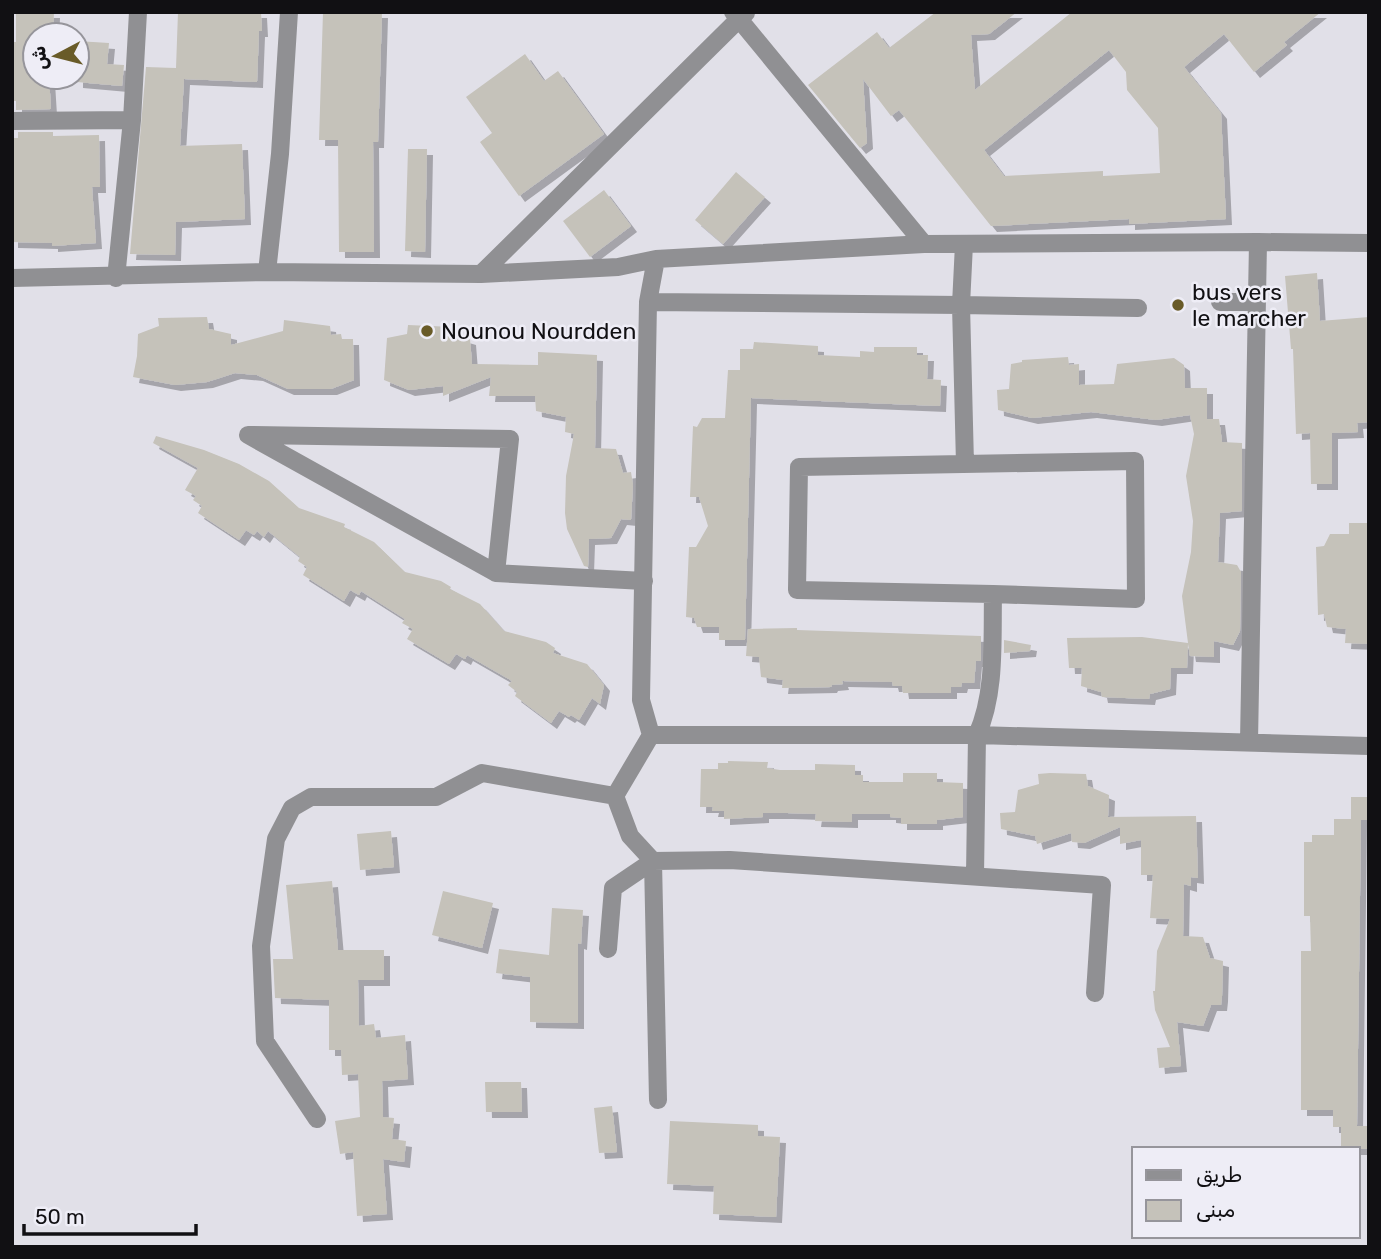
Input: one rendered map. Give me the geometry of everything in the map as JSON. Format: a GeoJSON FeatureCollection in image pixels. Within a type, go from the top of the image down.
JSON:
{"type":"FeatureCollection","features":[{"type":"Feature","properties":{"kind":"street"},"geometry":{"type":"LineString","coordinates":[[116,278],[132,120],[138,12]]}},
{"type":"Feature","properties":{"kind":"street"},"geometry":{"type":"LineString","coordinates":[[267,272],[280,154],[289,12]]}},
{"type":"Feature","properties":{"kind":"street"},"geometry":{"type":"LineString","coordinates":[[481,274],[740,14],[924,244]]}},
{"type":"Feature","properties":{"kind":"street"},"geometry":{"type":"LineString","coordinates":[[12,121],[26,123],[132,120]]}},
{"type":"Feature","properties":{"kind":"street"},"geometry":{"type":"LineString","coordinates":[[1248,742],[1258,242]]}},
{"type":"Feature","properties":{"kind":"street"},"geometry":{"type":"LineString","coordinates":[[12,278],[116,278],[267,272],[481,274],[618,267],[656,259],[924,244],[1369,243]]}},
{"type":"Feature","properties":{"kind":"street"},"geometry":{"type":"LineString","coordinates":[[964,244],[961,305],[965,464]]}},
{"type":"Feature","properties":{"kind":"street"},"geometry":{"type":"LineString","coordinates":[[615,796],[651,735],[640,701],[648,302],[656,259]]}},
{"type":"Feature","properties":{"kind":"street"},"geometry":{"type":"LineString","coordinates":[[648,302],[1138,308]]}},
{"type":"Feature","properties":{"kind":"street"},"geometry":{"type":"LineString","coordinates":[[1220,302],[1256,302]]}},
{"type":"Feature","properties":{"kind":"street"},"geometry":{"type":"LineString","coordinates":[[496,573],[510,439],[248,435],[496,573],[644,581]]}},
{"type":"Feature","properties":{"kind":"street"},"geometry":{"type":"LineString","coordinates":[[1135,461],[1136,600],[993,594],[797,590],[799,467],[1135,461]]}},
{"type":"Feature","properties":{"kind":"street"},"geometry":{"type":"LineString","coordinates":[[975,876],[977,735],[987,705],[992,659],[993,594]]}},
{"type":"Feature","properties":{"kind":"street"},"geometry":{"type":"LineString","coordinates":[[651,735],[977,735],[1369,746]]}},
{"type":"Feature","properties":{"kind":"street"},"geometry":{"type":"LineString","coordinates":[[317,1119],[265,1041],[261,946],[276,839],[292,808],[311,797],[436,797],[482,773],[615,796]]}},
{"type":"Feature","properties":{"kind":"street"},"geometry":{"type":"LineString","coordinates":[[615,796],[630,836],[653,861],[657,1100]]}},
{"type":"Feature","properties":{"kind":"street"},"geometry":{"type":"LineString","coordinates":[[608,949],[613,888],[653,861],[730,860],[1102,884],[1095,993]]}},
{"type":"Feature","properties":{"kind":"building"},"geometry":{"type":"Polygon","coordinates":[[[16,12],[54,12],[54,21],[21,21],[21,91],[50,91],[51,109],[16,110],[16,101],[12,101],[12,42],[16,42],[16,12]]]}},
{"type":"Feature","properties":{"kind":"building"},"geometry":{"type":"Polygon","coordinates":[[[178,12],[261,12],[257,82],[184,79],[180,146],[242,144],[245,219],[176,222],[175,255],[130,254],[146,67],[176,68],[178,12]]]}},
{"type":"Feature","properties":{"kind":"building"},"geometry":{"type":"Polygon","coordinates":[[[323,12],[382,12],[378,142],[373,142],[374,252],[339,252],[338,140],[319,140],[323,12]]]}},
{"type":"Feature","properties":{"kind":"building"},"geometry":{"type":"Polygon","coordinates":[[[936,12],[1017,12],[989,34],[971,35],[975,90],[1072,12],[1321,12],[1284,42],[1287,45],[1254,72],[1224,34],[1184,67],[1221,113],[1226,219],[1129,224],[1129,219],[991,226],[899,110],[891,116],[863,79],[867,143],[860,148],[808,85],[877,32],[889,48],[936,12]],[[1109,50],[984,150],[1004,176],[1103,171],[1103,176],[1160,173],[1158,128],[1127,90],[1126,72],[1109,50]]]}},
{"type":"Feature","properties":{"kind":"building"},"geometry":{"type":"Polygon","coordinates":[[[91,42],[109,43],[107,64],[124,65],[122,86],[91,83],[91,42]]]}},
{"type":"Feature","properties":{"kind":"building"},"geometry":{"type":"Polygon","coordinates":[[[525,54],[544,81],[558,71],[604,134],[519,196],[480,142],[492,133],[466,97],[525,54]]]}},
{"type":"Feature","properties":{"kind":"building"},"geometry":{"type":"Polygon","coordinates":[[[18,132],[53,132],[53,136],[99,135],[100,187],[92,187],[96,243],[52,246],[52,243],[12,242],[12,138],[18,138],[18,132]]]}},
{"type":"Feature","properties":{"kind":"building"},"geometry":{"type":"Polygon","coordinates":[[[408,149],[427,149],[425,252],[405,251],[408,149]]]}},
{"type":"Feature","properties":{"kind":"building"},"geometry":{"type":"Polygon","coordinates":[[[736,172],[765,197],[723,244],[695,220],[736,172]]]}},
{"type":"Feature","properties":{"kind":"building"},"geometry":{"type":"Polygon","coordinates":[[[604,190],[631,226],[590,257],[563,221],[604,190]]]}},
{"type":"Feature","properties":{"kind":"building"},"geometry":{"type":"Polygon","coordinates":[[[1317,273],[1320,321],[1369,317],[1369,422],[1357,423],[1358,432],[1332,433],[1332,484],[1311,484],[1310,433],[1296,434],[1293,349],[1285,276],[1317,273]]]}},
{"type":"Feature","properties":{"kind":"building"},"geometry":{"type":"Polygon","coordinates":[[[207,317],[209,329],[231,334],[231,345],[283,331],[284,320],[330,326],[331,335],[341,334],[342,339],[353,339],[354,380],[331,389],[288,389],[257,375],[235,373],[207,382],[175,385],[133,377],[138,334],[159,326],[158,318],[207,317]]]}},
{"type":"Feature","properties":{"kind":"building"},"geometry":{"type":"Polygon","coordinates":[[[408,325],[453,327],[453,334],[470,339],[472,364],[538,365],[538,352],[597,355],[595,448],[616,449],[623,473],[631,472],[633,485],[631,520],[621,519],[611,538],[589,539],[588,567],[584,566],[567,529],[566,476],[574,434],[565,432],[566,417],[536,411],[535,396],[489,396],[491,377],[443,396],[443,386],[409,390],[384,380],[387,338],[407,334],[408,325]]]}},
{"type":"Feature","properties":{"kind":"building"},"geometry":{"type":"Polygon","coordinates":[[[754,342],[818,346],[818,355],[860,357],[860,351],[874,352],[874,347],[917,347],[917,355],[928,355],[927,379],[941,380],[940,406],[751,398],[745,640],[719,640],[719,627],[697,627],[694,618],[686,617],[689,547],[696,547],[708,526],[699,497],[690,497],[693,426],[697,427],[702,418],[725,418],[728,370],[740,370],[740,349],[753,349],[754,342]]]}},
{"type":"Feature","properties":{"kind":"building"},"geometry":{"type":"Polygon","coordinates":[[[1068,357],[1069,365],[1079,364],[1079,385],[1114,384],[1117,364],[1174,358],[1184,365],[1185,388],[1207,388],[1207,419],[1219,419],[1222,442],[1242,443],[1242,511],[1220,513],[1218,562],[1237,565],[1241,572],[1240,631],[1233,645],[1214,641],[1214,657],[1190,656],[1188,644],[1187,668],[1171,668],[1170,689],[1150,694],[1149,699],[1102,697],[1101,692],[1081,686],[1082,668],[1069,668],[1067,638],[1142,637],[1188,643],[1182,596],[1191,552],[1193,521],[1186,476],[1194,434],[1190,415],[1156,420],[1091,412],[1032,418],[998,410],[997,390],[1009,389],[1011,364],[1022,360],[1068,357]]]}},
{"type":"Feature","properties":{"kind":"building"},"geometry":{"type":"Polygon","coordinates":[[[156,436],[239,464],[269,481],[299,508],[345,524],[344,527],[374,542],[405,572],[441,581],[451,587],[450,589],[480,604],[504,631],[546,642],[555,648],[553,653],[587,664],[604,685],[600,704],[592,698],[579,720],[559,711],[551,723],[515,696],[517,692],[508,685],[512,681],[467,655],[465,659],[456,654],[449,664],[407,639],[413,629],[402,623],[405,619],[361,591],[359,595],[350,590],[344,601],[303,575],[307,567],[298,561],[300,557],[268,531],[264,537],[257,531],[254,535],[246,530],[239,540],[198,513],[202,506],[193,500],[196,496],[185,490],[198,468],[153,443],[156,436]]]}},
{"type":"Feature","properties":{"kind":"building"},"geometry":{"type":"Polygon","coordinates":[[[1349,523],[1369,523],[1369,644],[1345,643],[1346,629],[1327,627],[1324,614],[1318,615],[1316,547],[1324,546],[1330,534],[1349,534],[1349,523]]]}},
{"type":"Feature","properties":{"kind":"building"},"geometry":{"type":"Polygon","coordinates":[[[797,628],[981,636],[981,661],[976,661],[974,683],[951,687],[951,693],[903,693],[902,686],[893,686],[892,682],[842,681],[843,684],[831,687],[782,688],[783,680],[761,677],[759,657],[746,656],[748,629],[797,628]]]}},
{"type":"Feature","properties":{"kind":"building"},"geometry":{"type":"Polygon","coordinates":[[[1004,640],[1031,645],[1030,651],[1004,653],[1004,640]]]}},
{"type":"Feature","properties":{"kind":"building"},"geometry":{"type":"Polygon","coordinates":[[[768,762],[767,768],[780,770],[815,770],[815,764],[855,765],[855,775],[863,775],[863,782],[903,782],[903,773],[937,773],[937,782],[963,783],[963,817],[937,820],[937,824],[901,824],[901,818],[890,817],[890,814],[852,814],[852,822],[815,821],[816,814],[787,813],[763,813],[763,817],[724,819],[724,811],[712,811],[713,807],[700,807],[701,769],[718,769],[718,763],[768,762]]]}},
{"type":"Feature","properties":{"kind":"building"},"geometry":{"type":"Polygon","coordinates":[[[1038,774],[1086,774],[1088,786],[1109,795],[1108,817],[1196,816],[1198,878],[1191,877],[1191,886],[1184,884],[1183,936],[1203,937],[1210,958],[1223,961],[1222,996],[1221,1005],[1211,1005],[1203,1026],[1177,1022],[1181,1066],[1159,1068],[1157,1048],[1170,1047],[1155,1010],[1153,991],[1157,951],[1170,919],[1150,918],[1153,875],[1141,875],[1141,840],[1120,844],[1120,827],[1084,843],[1072,842],[1071,833],[1037,844],[1035,836],[1001,829],[1000,813],[1015,812],[1018,790],[1039,784],[1038,774]]]}},
{"type":"Feature","properties":{"kind":"building"},"geometry":{"type":"Polygon","coordinates":[[[1351,797],[1369,797],[1369,820],[1361,820],[1357,1126],[1369,1126],[1369,1149],[1341,1147],[1341,1127],[1333,1127],[1333,1110],[1301,1110],[1301,951],[1311,951],[1310,916],[1304,916],[1304,842],[1312,842],[1312,835],[1334,835],[1334,819],[1351,819],[1351,797]]]}},
{"type":"Feature","properties":{"kind":"building"},"geometry":{"type":"Polygon","coordinates":[[[391,831],[394,867],[360,870],[357,834],[391,831]]]}},
{"type":"Feature","properties":{"kind":"building"},"geometry":{"type":"Polygon","coordinates":[[[332,881],[338,950],[384,950],[384,980],[358,980],[359,1026],[374,1024],[376,1038],[405,1035],[408,1079],[382,1081],[383,1117],[394,1118],[392,1139],[406,1141],[404,1162],[383,1159],[387,1214],[357,1216],[353,1152],[340,1154],[335,1121],[360,1117],[358,1074],[342,1075],[341,1050],[329,1050],[329,1000],[275,998],[273,959],[293,959],[286,885],[332,881]]]}},
{"type":"Feature","properties":{"kind":"building"},"geometry":{"type":"Polygon","coordinates":[[[443,891],[493,903],[482,948],[432,935],[443,891]]]}},
{"type":"Feature","properties":{"kind":"building"},"geometry":{"type":"Polygon","coordinates":[[[552,908],[583,910],[581,944],[578,943],[578,1023],[530,1022],[530,977],[496,973],[499,949],[549,955],[552,908]]]}},
{"type":"Feature","properties":{"kind":"building"},"geometry":{"type":"Polygon","coordinates":[[[485,1082],[521,1082],[522,1112],[486,1112],[485,1082]]]}},
{"type":"Feature","properties":{"kind":"building"},"geometry":{"type":"Polygon","coordinates":[[[612,1106],[617,1152],[599,1153],[594,1108],[612,1106]]]}},
{"type":"Feature","properties":{"kind":"building"},"geometry":{"type":"Polygon","coordinates":[[[670,1121],[758,1125],[758,1136],[780,1137],[776,1217],[713,1214],[714,1186],[667,1184],[670,1121]]]}},
{"type":"Feature","properties":{"kind":"place","name":"bus vers le marcher"},"geometry":{"type":"Point","coordinates":[1178,305]}},
{"type":"Feature","properties":{"kind":"place","name":"Nounou Nourdden"},"geometry":{"type":"Point","coordinates":[427,331]}}]}
